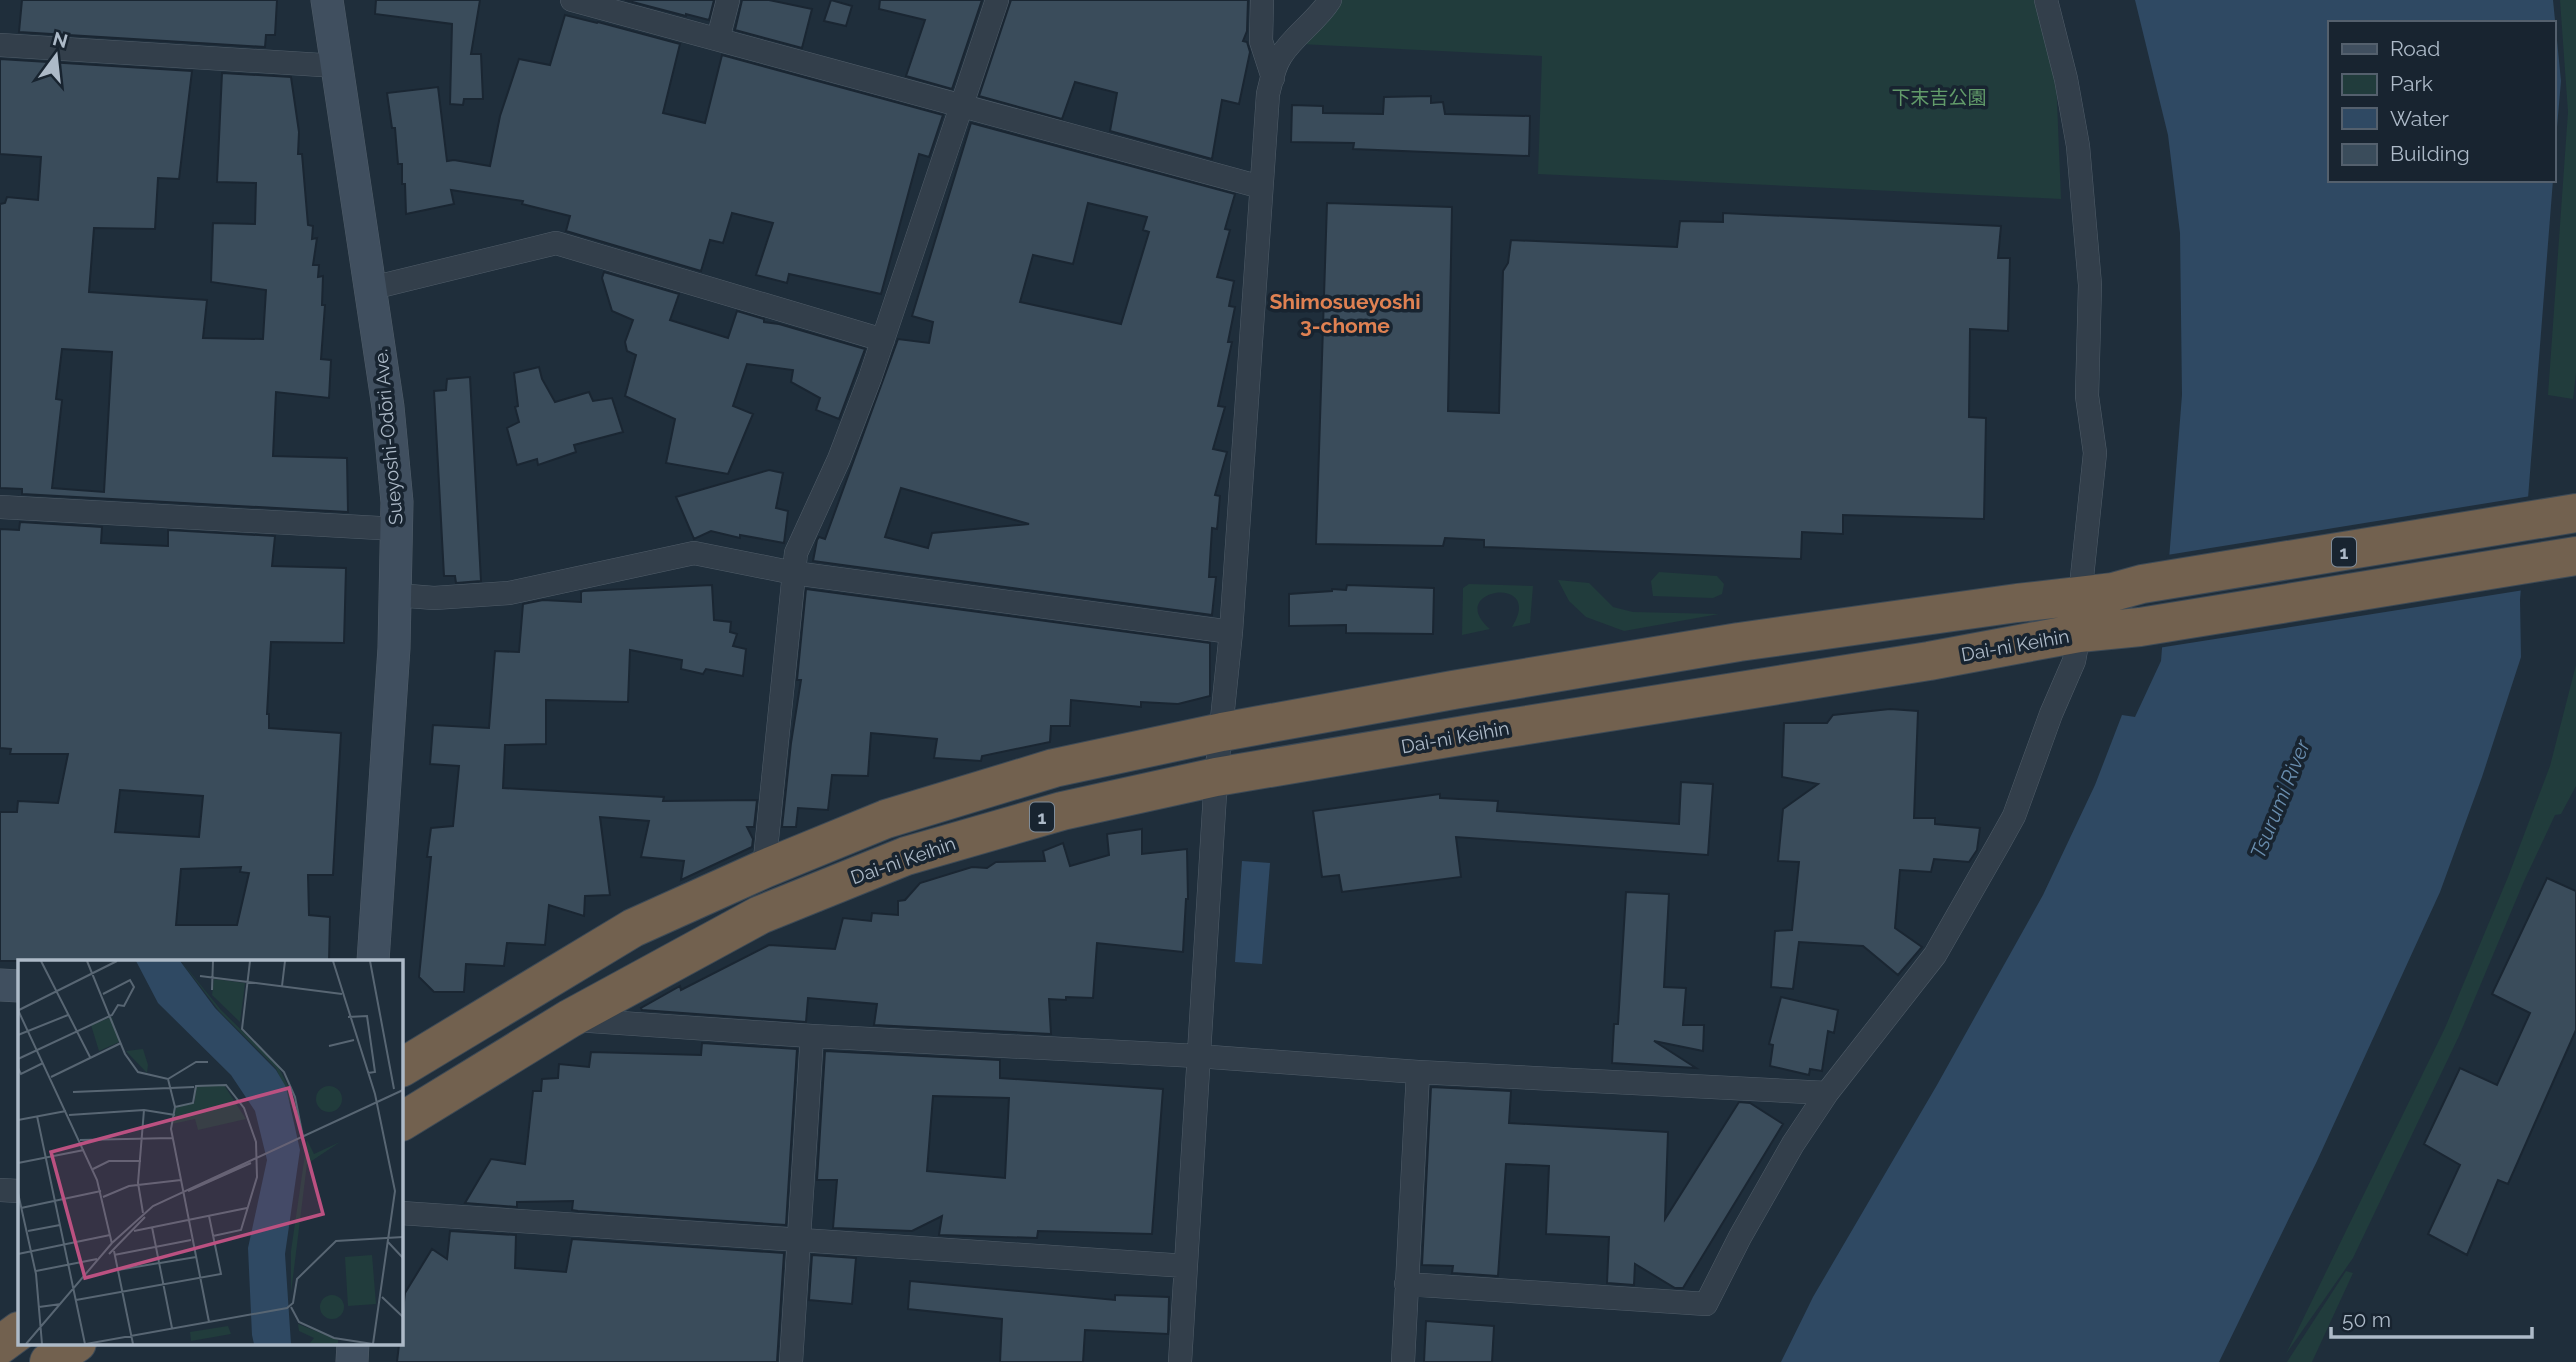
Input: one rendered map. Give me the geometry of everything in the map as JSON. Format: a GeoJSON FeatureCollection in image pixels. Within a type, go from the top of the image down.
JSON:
{"type":"FeatureCollection","features":[{"type":"Feature","properties":{"kind":"highway","name":"Dai-ni Keihin"},"geometry":{"type":"LineString","coordinates":[[402,1121],[569,1019],[760,915],[906,856],[1062,811],[1216,777],[1497,729],[1929,661],[2079,615],[2113,592],[2142,584],[2561,516]]}},
{"type":"Feature","properties":{"kind":"highway","name":"Dai-ni Keihin"},"geometry":{"type":"LineString","coordinates":[[402,1067],[633,928],[764,869],[886,819],[1054,768],[1222,732],[1739,642],[2017,603],[2154,625],[2559,559]]}},
{"type":"Feature","properties":{"kind":"highway"},"geometry":{"type":"LineString","coordinates":[[0,1345],[18,1332]]}},
{"type":"Feature","properties":{"kind":"highway"},"geometry":{"type":"LineString","coordinates":[[50,1362],[76,1344]]}},
{"type":"Feature","properties":{"kind":"street","name":"Sueyoshi-Odōri Ave."},"geometry":{"type":"LineString","coordinates":[[327,0],[372,288],[397,502],[396,596],[388,756],[373,960]]}},
{"type":"Feature","properties":{"kind":"street"},"geometry":{"type":"LineString","coordinates":[[572,0],[1261,187]]}},
{"type":"Feature","properties":{"kind":"street"},"geometry":{"type":"LineString","coordinates":[[718,39],[728,0]]}},
{"type":"Feature","properties":{"kind":"street"},"geometry":{"type":"LineString","coordinates":[[764,869],[796,553],[839,459],[883,340],[998,0]]}},
{"type":"Feature","properties":{"kind":"street"},"geometry":{"type":"LineString","coordinates":[[1262,0],[1261,41],[1273,78]]}},
{"type":"Feature","properties":{"kind":"street"},"geometry":{"type":"LineString","coordinates":[[1180,1362],[1216,777],[1231,632],[1268,94],[1279,58],[1330,0]]}},
{"type":"Feature","properties":{"kind":"street"},"geometry":{"type":"LineString","coordinates":[[1406,1284],[1706,1304],[1786,1156],[1827,1093],[1935,956],[2014,816],[2051,714],[2074,661],[2095,453],[2087,396],[2090,285],[2078,146],[2066,79],[2046,0]]}},
{"type":"Feature","properties":{"kind":"street"},"geometry":{"type":"LineString","coordinates":[[0,45],[337,66]]}},
{"type":"Feature","properties":{"kind":"street"},"geometry":{"type":"LineString","coordinates":[[372,288],[556,243],[883,340]]}},
{"type":"Feature","properties":{"kind":"street"},"geometry":{"type":"LineString","coordinates":[[0,507],[397,529]]}},
{"type":"Feature","properties":{"kind":"street"},"geometry":{"type":"LineString","coordinates":[[396,596],[434,598],[509,593],[694,553],[794,573],[1231,632]]}},
{"type":"Feature","properties":{"kind":"street"},"geometry":{"type":"LineString","coordinates":[[0,985],[18,986]]}},
{"type":"Feature","properties":{"kind":"street"},"geometry":{"type":"LineString","coordinates":[[569,1019],[812,1036],[1197,1056],[1418,1072],[1827,1093]]}},
{"type":"Feature","properties":{"kind":"street"},"geometry":{"type":"LineString","coordinates":[[792,1362],[812,1036]]}},
{"type":"Feature","properties":{"kind":"street"},"geometry":{"type":"LineString","coordinates":[[1403,1362],[1418,1072]]}},
{"type":"Feature","properties":{"kind":"street"},"geometry":{"type":"LineString","coordinates":[[0,1190],[18,1191]]}},
{"type":"Feature","properties":{"kind":"street"},"geometry":{"type":"LineString","coordinates":[[402,1213],[1186,1266]]}},
{"type":"Feature","properties":{"kind":"street"},"geometry":{"type":"LineString","coordinates":[[352,1362],[353,1344]]}},
{"type":"Feature","properties":{"kind":"green space","name":"下末吉公園"},"geometry":{"type":"Polygon","coordinates":[[[1339,0],[2035,0],[2056,77],[2061,199],[1538,174],[1542,56],[1300,44],[1339,0]]]}},
{"type":"Feature","properties":{"kind":"green space"},"geometry":{"type":"Polygon","coordinates":[[[2560,0],[2576,0],[2576,373],[2573,399],[2548,395],[2568,112],[2560,0]]]}},
{"type":"Feature","properties":{"kind":"green space"},"geometry":{"type":"Polygon","coordinates":[[[1659,572],[1717,576],[1724,584],[1722,594],[1713,598],[1653,596],[1651,581],[1659,572]]]}},
{"type":"Feature","properties":{"kind":"green space"},"geometry":{"type":"Polygon","coordinates":[[[1558,580],[1589,583],[1613,607],[1633,612],[1719,614],[1624,631],[1586,617],[1569,601],[1558,580]]]}},
{"type":"Feature","properties":{"kind":"green space"},"geometry":{"type":"Polygon","coordinates":[[[1469,584],[1533,586],[1530,623],[1512,627],[1519,610],[1516,599],[1508,593],[1496,593],[1485,597],[1478,604],[1479,615],[1490,629],[1462,635],[1463,588],[1469,584]]]}},
{"type":"Feature","properties":{"kind":"green space"},"geometry":{"type":"Polygon","coordinates":[[[2576,665],[2576,786],[2561,814],[2555,815],[2524,881],[2459,1036],[2353,1258],[2286,1354],[2445,1028],[2508,877],[2550,766],[2576,665]]]}},
{"type":"Feature","properties":{"kind":"green space"},"geometry":{"type":"Polygon","coordinates":[[[2346,1271],[2353,1273],[2312,1362],[2287,1362],[2346,1271]]]}},
{"type":"Feature","properties":{"kind":"water","name":"Tsurumi River"},"geometry":{"type":"Polygon","coordinates":[[[2135,0],[2553,0],[2561,81],[2555,150],[2555,21],[2328,21],[2328,182],[2553,182],[2520,600],[2521,657],[2482,777],[2440,892],[2317,1161],[2219,1362],[1781,1362],[1813,1297],[1937,1085],[2043,895],[2095,785],[2122,715],[2135,717],[2161,661],[2182,395],[2180,233],[2168,135],[2135,0]]]}},
{"type":"Feature","properties":{"kind":"water"},"geometry":{"type":"Polygon","coordinates":[[[1242,861],[1270,863],[1262,964],[1235,962],[1242,861]]]}},
{"type":"Feature","properties":{"kind":"pier"},"geometry":{"type":"Polygon","coordinates":[[[2531,496],[2524,590],[2158,648],[2167,555],[2531,496]]]}},
{"type":"Feature","properties":{"kind":"building"},"geometry":{"type":"Polygon","coordinates":[[[22,0],[277,0],[275,35],[266,35],[265,47],[19,32],[22,0]]]}},
{"type":"Feature","properties":{"kind":"building"},"geometry":{"type":"Polygon","coordinates":[[[376,0],[480,0],[471,54],[481,54],[483,99],[464,99],[463,105],[450,104],[452,24],[375,14],[376,0]]]}},
{"type":"Feature","properties":{"kind":"building"},"geometry":{"type":"Polygon","coordinates":[[[625,0],[714,0],[709,20],[625,0]]]}},
{"type":"Feature","properties":{"kind":"building"},"geometry":{"type":"Polygon","coordinates":[[[742,0],[769,0],[812,9],[802,48],[735,30],[742,0]]]}},
{"type":"Feature","properties":{"kind":"building"},"geometry":{"type":"Polygon","coordinates":[[[831,0],[852,6],[846,26],[824,21],[831,0]]]}},
{"type":"Feature","properties":{"kind":"building"},"geometry":{"type":"Polygon","coordinates":[[[880,0],[982,0],[952,89],[906,76],[925,20],[879,9],[880,0]]]}},
{"type":"Feature","properties":{"kind":"building"},"geometry":{"type":"Polygon","coordinates":[[[1011,0],[1248,0],[1247,31],[1243,41],[1247,42],[1250,52],[1239,104],[1222,100],[1212,159],[1110,131],[1117,93],[1075,82],[1062,119],[979,96],[1011,0]]]}},
{"type":"Feature","properties":{"kind":"building"},"geometry":{"type":"Polygon","coordinates":[[[565,15],[680,44],[663,113],[705,123],[722,55],[943,115],[929,157],[919,154],[881,294],[789,274],[787,283],[756,275],[773,223],[732,213],[723,243],[710,240],[701,271],[566,231],[570,216],[522,204],[523,201],[451,190],[454,204],[406,214],[402,164],[398,164],[395,128],[392,128],[387,93],[438,87],[447,161],[490,166],[500,116],[519,59],[550,65],[565,15]]]}},
{"type":"Feature","properties":{"kind":"building"},"geometry":{"type":"Polygon","coordinates":[[[0,59],[192,71],[179,179],[158,178],[155,229],[94,228],[89,292],[207,300],[203,338],[263,339],[266,290],[211,282],[213,223],[255,224],[256,183],[217,182],[222,73],[291,77],[299,132],[298,154],[302,154],[308,225],[313,226],[312,239],[317,238],[313,265],[319,265],[318,277],[323,276],[322,305],[325,305],[321,359],[331,360],[329,398],[276,392],[273,456],[347,458],[348,512],[22,494],[22,489],[0,488],[0,204],[5,203],[7,197],[38,200],[41,157],[0,154],[0,59]],[[62,349],[56,399],[62,400],[52,488],[104,492],[112,352],[62,349]]]}},
{"type":"Feature","properties":{"kind":"building"},"geometry":{"type":"Polygon","coordinates":[[[1431,96],[1431,103],[1443,102],[1445,114],[1530,116],[1529,156],[1353,149],[1354,143],[1291,142],[1292,105],[1323,106],[1323,113],[1383,114],[1384,97],[1431,96]]]}},
{"type":"Feature","properties":{"kind":"building"},"geometry":{"type":"Polygon","coordinates":[[[971,123],[1235,194],[1225,229],[1230,230],[1217,277],[1234,281],[1229,306],[1235,307],[1228,342],[1232,342],[1218,406],[1225,407],[1213,449],[1227,452],[1215,495],[1220,496],[1217,529],[1212,528],[1209,577],[1216,577],[1212,615],[813,561],[817,540],[819,537],[825,539],[898,339],[929,343],[933,322],[912,316],[971,123]],[[1088,203],[1073,264],[1033,255],[1020,302],[1121,324],[1149,232],[1143,230],[1147,217],[1088,203]],[[901,488],[885,537],[928,548],[932,533],[1029,524],[901,488]]]}},
{"type":"Feature","properties":{"kind":"building"},"geometry":{"type":"Polygon","coordinates":[[[1327,203],[1452,207],[1448,411],[1499,413],[1503,271],[1508,263],[1511,240],[1677,247],[1680,221],[1723,222],[1723,213],[2001,226],[1998,258],[2010,258],[2008,331],[1970,329],[1969,417],[1986,418],[1984,519],[1843,515],[1843,534],[1802,532],[1801,559],[1484,547],[1484,540],[1445,538],[1443,546],[1316,544],[1327,203]]]}},
{"type":"Feature","properties":{"kind":"building"},"geometry":{"type":"Polygon","coordinates":[[[604,272],[679,294],[670,320],[728,338],[737,311],[764,319],[764,322],[865,349],[839,419],[816,410],[820,398],[791,382],[793,370],[747,364],[733,406],[753,414],[728,474],[666,463],[675,419],[625,396],[636,355],[627,351],[625,342],[633,320],[612,311],[602,278],[604,272]]]}},
{"type":"Feature","properties":{"kind":"building"},"geometry":{"type":"Polygon","coordinates":[[[539,367],[542,379],[555,402],[589,392],[593,401],[612,398],[623,432],[574,445],[576,452],[538,465],[537,459],[517,465],[507,428],[519,422],[515,407],[518,406],[514,373],[539,367]]]}},
{"type":"Feature","properties":{"kind":"building"},"geometry":{"type":"Polygon","coordinates":[[[470,377],[481,581],[456,583],[455,576],[444,576],[434,391],[446,390],[447,379],[470,377]]]}},
{"type":"Feature","properties":{"kind":"building"},"geometry":{"type":"Polygon","coordinates":[[[769,470],[783,473],[776,508],[788,511],[784,543],[740,535],[740,538],[711,531],[694,539],[676,497],[769,470]]]}},
{"type":"Feature","properties":{"kind":"building"},"geometry":{"type":"Polygon","coordinates":[[[20,522],[102,527],[101,543],[168,546],[168,530],[275,536],[272,566],[346,568],[344,643],[271,642],[267,714],[269,728],[341,733],[333,875],[308,875],[309,915],[330,917],[329,960],[0,961],[0,812],[17,812],[18,801],[58,803],[68,754],[10,754],[11,749],[0,748],[0,529],[19,530],[20,522]],[[120,790],[115,832],[199,837],[203,796],[120,790]],[[241,867],[181,869],[176,925],[237,925],[249,873],[240,872],[241,867]]]}},
{"type":"Feature","properties":{"kind":"building"},"geometry":{"type":"Polygon","coordinates":[[[712,585],[714,620],[731,622],[730,632],[737,634],[733,646],[746,649],[743,676],[706,669],[703,674],[681,669],[682,660],[630,650],[628,702],[546,700],[546,744],[505,745],[503,788],[664,797],[663,801],[757,800],[754,827],[747,827],[753,839],[752,847],[681,880],[684,861],[641,857],[649,821],[600,817],[610,895],[585,896],[584,916],[549,905],[545,945],[507,943],[504,966],[466,964],[464,992],[434,992],[419,977],[431,857],[427,857],[431,828],[453,826],[459,766],[430,764],[433,725],[489,728],[495,651],[519,652],[523,604],[543,600],[581,602],[583,591],[712,585]]]}},
{"type":"Feature","properties":{"kind":"building"},"geometry":{"type":"Polygon","coordinates":[[[1347,585],[1434,588],[1433,634],[1346,633],[1346,625],[1289,626],[1289,594],[1346,590],[1347,585]]]}},
{"type":"Feature","properties":{"kind":"building"},"geometry":{"type":"Polygon","coordinates":[[[806,589],[1210,643],[1210,696],[1178,704],[1141,702],[1141,707],[1071,700],[1070,726],[1051,726],[1050,742],[982,756],[981,761],[934,758],[937,739],[871,733],[868,776],[832,775],[828,810],[798,808],[796,827],[782,827],[801,680],[797,680],[806,589]]]}},
{"type":"Feature","properties":{"kind":"building"},"geometry":{"type":"Polygon","coordinates":[[[1890,709],[1918,711],[1914,818],[1935,818],[1935,824],[1980,828],[1977,850],[1969,862],[1934,859],[1931,872],[1900,870],[1895,928],[1922,947],[1898,975],[1863,946],[1799,942],[1793,989],[1771,987],[1775,931],[1792,930],[1799,862],[1778,861],[1783,809],[1818,784],[1782,777],[1784,723],[1827,723],[1833,715],[1890,709]]]}},
{"type":"Feature","properties":{"kind":"building"},"geometry":{"type":"Polygon","coordinates":[[[1681,782],[1713,784],[1708,855],[1456,837],[1461,877],[1342,892],[1339,875],[1322,877],[1313,811],[1440,794],[1440,798],[1498,801],[1497,811],[1679,824],[1681,782]]]}},
{"type":"Feature","properties":{"kind":"building"},"geometry":{"type":"Polygon","coordinates":[[[1142,829],[1142,854],[1187,849],[1188,899],[1183,952],[1097,943],[1093,998],[1049,999],[1051,1034],[874,1025],[877,1004],[808,998],[806,1022],[641,1008],[680,986],[681,990],[769,945],[835,949],[843,918],[871,921],[872,913],[898,915],[898,901],[905,900],[920,883],[972,867],[987,868],[996,862],[1045,861],[1043,851],[1063,843],[1070,866],[1109,855],[1107,834],[1142,829]]]}},
{"type":"Feature","properties":{"kind":"building"},"geometry":{"type":"Polygon","coordinates":[[[2547,878],[2576,891],[2576,1030],[2508,1184],[2498,1180],[2467,1255],[2428,1234],[2460,1165],[2424,1144],[2460,1068],[2497,1085],[2530,1013],[2492,994],[2547,878]]]}},
{"type":"Feature","properties":{"kind":"building"},"geometry":{"type":"Polygon","coordinates":[[[1626,892],[1669,894],[1664,987],[1686,988],[1683,1025],[1704,1025],[1703,1051],[1654,1041],[1696,1068],[1612,1063],[1614,1024],[1618,1024],[1626,892]]]}},
{"type":"Feature","properties":{"kind":"building"},"geometry":{"type":"Polygon","coordinates":[[[1781,997],[1838,1010],[1834,1033],[1828,1031],[1822,1071],[1810,1069],[1809,1075],[1770,1066],[1773,1045],[1769,1044],[1781,997]]]}},
{"type":"Feature","properties":{"kind":"building"},"geometry":{"type":"Polygon","coordinates":[[[702,1043],[797,1049],[786,1225],[578,1211],[572,1210],[573,1201],[517,1202],[517,1207],[465,1203],[491,1159],[525,1164],[533,1091],[541,1091],[542,1079],[558,1078],[559,1064],[589,1067],[591,1052],[701,1055],[702,1043]]]}},
{"type":"Feature","properties":{"kind":"building"},"geometry":{"type":"Polygon","coordinates":[[[825,1051],[1000,1060],[1000,1078],[1163,1089],[1152,1234],[1038,1231],[1037,1238],[939,1235],[942,1216],[912,1231],[833,1228],[837,1180],[817,1180],[825,1051]],[[933,1096],[927,1171],[1005,1178],[1009,1098],[933,1096]]]}},
{"type":"Feature","properties":{"kind":"building"},"geometry":{"type":"Polygon","coordinates":[[[1431,1087],[1511,1091],[1509,1123],[1668,1132],[1665,1219],[1739,1102],[1750,1103],[1783,1124],[1683,1288],[1675,1288],[1635,1264],[1634,1285],[1607,1283],[1609,1237],[1546,1234],[1549,1166],[1506,1164],[1498,1276],[1452,1273],[1453,1266],[1422,1265],[1431,1087]]]}},
{"type":"Feature","properties":{"kind":"building"},"geometry":{"type":"Polygon","coordinates":[[[450,1231],[516,1235],[515,1268],[566,1272],[572,1239],[784,1253],[777,1362],[397,1362],[399,1344],[402,1344],[405,1293],[432,1249],[447,1259],[450,1231]]]}},
{"type":"Feature","properties":{"kind":"building"},"geometry":{"type":"Polygon","coordinates":[[[812,1255],[856,1258],[852,1304],[809,1300],[812,1255]]]}},
{"type":"Feature","properties":{"kind":"building"},"geometry":{"type":"Polygon","coordinates":[[[910,1281],[1115,1300],[1115,1295],[1169,1297],[1168,1334],[1085,1330],[1083,1362],[1000,1362],[1002,1319],[908,1309],[910,1281]]]}},
{"type":"Feature","properties":{"kind":"building"},"geometry":{"type":"Polygon","coordinates":[[[1426,1321],[1494,1326],[1492,1362],[1424,1362],[1426,1321]]]}},
{"type":"Feature","properties":{"kind":"district","name":"Shimosueyoshi 3-chome"},"geometry":{"type":"Point","coordinates":[1345,313]}}]}
